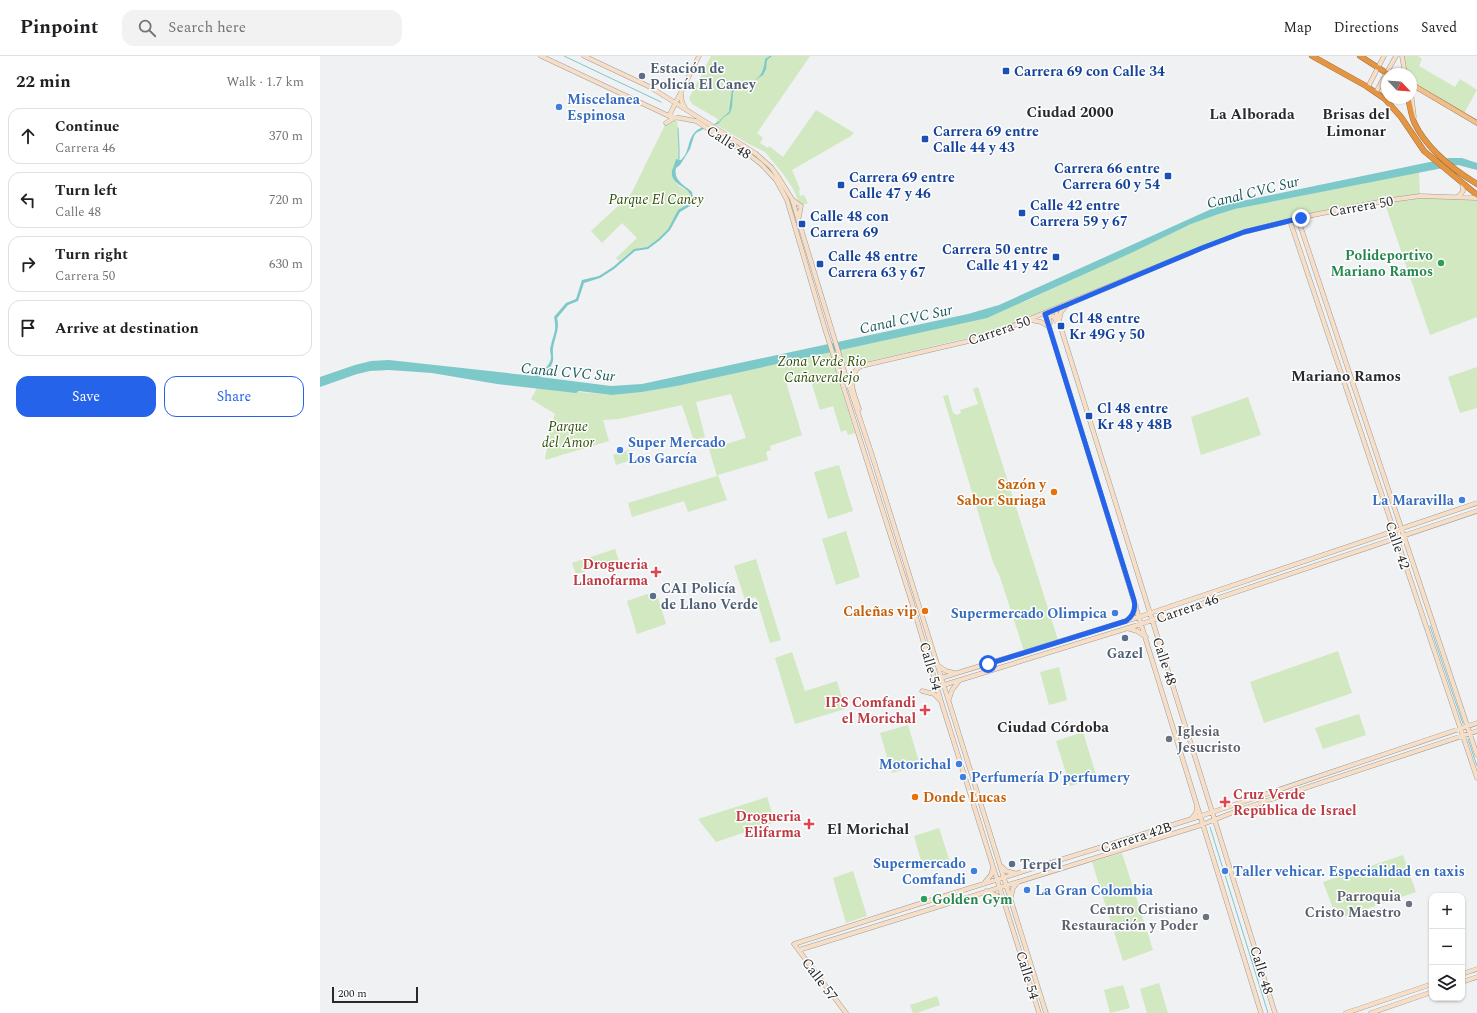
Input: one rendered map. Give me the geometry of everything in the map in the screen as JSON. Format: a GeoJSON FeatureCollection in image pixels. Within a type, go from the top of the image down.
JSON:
{"type":"FeatureCollection","features":[{"type":"Feature","properties":{"kind":"highway"},"geometry":{"type":"LineString","coordinates":[[1312,56],[1376,92],[1394,108],[1420,146],[1431,158],[1477,195]]}},
{"type":"Feature","properties":{"kind":"highway"},"geometry":{"type":"LineString","coordinates":[[1360,56],[1381,69]]}},
{"type":"Feature","properties":{"kind":"highway"},"geometry":{"type":"LineString","coordinates":[[1410,104],[1414,121],[1429,145],[1438,154],[1477,184]]}},
{"type":"Feature","properties":{"kind":"main road"},"geometry":{"type":"LineString","coordinates":[[1417,88],[1477,122]]}},
{"type":"Feature","properties":{"kind":"street","name":"Calle 48"},"geometry":{"type":"LineString","coordinates":[[542,56],[669,116],[676,118],[697,118]]}},
{"type":"Feature","properties":{"kind":"street","name":"Calle 48"},"geometry":{"type":"LineString","coordinates":[[584,56],[650,87],[685,108],[697,118],[755,152],[771,167],[792,199],[828,319]]}},
{"type":"Feature","properties":{"kind":"street"},"geometry":{"type":"LineString","coordinates":[[669,116],[699,56]]}},
{"type":"Feature","properties":{"kind":"street"},"geometry":{"type":"LineString","coordinates":[[1368,87],[1384,56]]}},
{"type":"Feature","properties":{"kind":"street"},"geometry":{"type":"LineString","coordinates":[[1391,68],[1396,56]]}},
{"type":"Feature","properties":{"kind":"street"},"geometry":{"type":"LineString","coordinates":[[1402,56],[1404,68]]}},
{"type":"Feature","properties":{"kind":"street"},"geometry":{"type":"LineString","coordinates":[[1376,92],[1381,84]]}},
{"type":"Feature","properties":{"kind":"street"},"geometry":{"type":"LineString","coordinates":[[682,91],[682,102],[685,108]]}},
{"type":"Feature","properties":{"kind":"street"},"geometry":{"type":"LineString","coordinates":[[1412,104],[1414,121]]}},
{"type":"Feature","properties":{"kind":"street"},"geometry":{"type":"LineString","coordinates":[[666,123],[676,118]]}},
{"type":"Feature","properties":{"kind":"street","name":"Calle 48"},"geometry":{"type":"LineString","coordinates":[[778,179],[787,200],[822,320]]}},
{"type":"Feature","properties":{"kind":"street"},"geometry":{"type":"LineString","coordinates":[[1454,197],[1462,193],[1464,188],[1462,183]]}},
{"type":"Feature","properties":{"kind":"street","name":"Carrera 50"},"geometry":{"type":"LineString","coordinates":[[851,383],[853,373],[861,366],[986,337],[1244,232],[1298,218],[1384,201],[1420,196],[1477,198]]}},
{"type":"Feature","properties":{"kind":"street","name":"Calle 42"},"geometry":{"type":"LineString","coordinates":[[1298,218],[1477,755]]}},
{"type":"Feature","properties":{"kind":"street","name":"Calle 42"},"geometry":{"type":"LineString","coordinates":[[1290,221],[1477,778]]}},
{"type":"Feature","properties":{"kind":"street"},"geometry":{"type":"LineString","coordinates":[[1059,322],[1061,312],[1068,304]]}},
{"type":"Feature","properties":{"kind":"street","name":"Calle 48"},"geometry":{"type":"LineString","coordinates":[[1055,310],[1275,1013]]}},
{"type":"Feature","properties":{"kind":"street","name":"Calle 48"},"geometry":{"type":"LineString","coordinates":[[1045,314],[1204,824],[1261,1013]]}},
{"type":"Feature","properties":{"kind":"street"},"geometry":{"type":"LineString","coordinates":[[1051,332],[1052,330],[1049,320],[1051,316],[1054,317],[1058,328],[1061,330]]}},
{"type":"Feature","properties":{"kind":"street","name":"Calle 54"},"geometry":{"type":"LineString","coordinates":[[828,319],[843,377],[941,701],[1039,1013]]}},
{"type":"Feature","properties":{"kind":"street","name":"Calle 54"},"geometry":{"type":"LineString","coordinates":[[822,320],[871,452],[1046,1013]]}},
{"type":"Feature","properties":{"kind":"street"},"geometry":{"type":"LineString","coordinates":[[1027,321],[1037,321],[1049,327]]}},
{"type":"Feature","properties":{"kind":"street","name":"Calle 54"},"geometry":{"type":"LineString","coordinates":[[851,383],[866,428],[871,452]]}},
{"type":"Feature","properties":{"kind":"street","name":"Carrera 46"},"geometry":{"type":"LineString","coordinates":[[941,678],[1139,617],[1477,503]]}},
{"type":"Feature","properties":{"kind":"street","name":"Carrera 46"},"geometry":{"type":"LineString","coordinates":[[937,686],[944,686],[1142,624],[1477,511]]}},
{"type":"Feature","properties":{"kind":"street"},"geometry":{"type":"LineString","coordinates":[[1126,621],[1133,615],[1136,606]]}},
{"type":"Feature","properties":{"kind":"street"},"geometry":{"type":"LineString","coordinates":[[1127,628],[1137,631],[1146,637]]}},
{"type":"Feature","properties":{"kind":"street"},"geometry":{"type":"LineString","coordinates":[[988,664],[990,671]]}},
{"type":"Feature","properties":{"kind":"street"},"geometry":{"type":"LineString","coordinates":[[937,665],[947,672],[959,673]]}},
{"type":"Feature","properties":{"kind":"street"},"geometry":{"type":"LineString","coordinates":[[937,686],[941,678]]}},
{"type":"Feature","properties":{"kind":"street"},"geometry":{"type":"LineString","coordinates":[[949,700],[952,690],[961,680]]}},
{"type":"Feature","properties":{"kind":"street"},"geometry":{"type":"LineString","coordinates":[[922,692],[934,694],[941,701]]}},
{"type":"Feature","properties":{"kind":"street","name":"Carrera 42B"},"geometry":{"type":"LineString","coordinates":[[794,944],[1004,877],[1213,813],[1477,723]]}},
{"type":"Feature","properties":{"kind":"street","name":"Carrera 42B"},"geometry":{"type":"LineString","coordinates":[[799,950],[1204,824],[1248,806],[1477,730]]}},
{"type":"Feature","properties":{"kind":"street"},"geometry":{"type":"LineString","coordinates":[[1190,820],[1196,813],[1197,804]]}},
{"type":"Feature","properties":{"kind":"street"},"geometry":{"type":"LineString","coordinates":[[1192,827],[1201,830],[1207,836]]}},
{"type":"Feature","properties":{"kind":"street"},"geometry":{"type":"LineString","coordinates":[[983,884],[991,875],[993,867],[992,860]]}},
{"type":"Feature","properties":{"kind":"street"},"geometry":{"type":"LineString","coordinates":[[1000,863],[1006,871],[1019,873]]}},
{"type":"Feature","properties":{"kind":"street"},"geometry":{"type":"LineString","coordinates":[[1030,869],[1035,873],[1032,878]]}},
{"type":"Feature","properties":{"kind":"street"},"geometry":{"type":"LineString","coordinates":[[1011,902],[1011,892],[1015,885],[1020,881]]}},
{"type":"Feature","properties":{"kind":"street"},"geometry":{"type":"LineString","coordinates":[[986,891],[996,895],[1005,903]]}},
{"type":"Feature","properties":{"kind":"street","name":"Calle 57"},"geometry":{"type":"LineString","coordinates":[[794,944],[846,1013]]}},
{"type":"Feature","properties":{"kind":"street"},"geometry":{"type":"LineString","coordinates":[[1465,973],[1477,969]]}},
{"type":"Feature","properties":{"kind":"street"},"geometry":{"type":"LineString","coordinates":[[1465,981],[1477,977]]}},
{"type":"Feature","properties":{"kind":"street"},"geometry":{"type":"LineString","coordinates":[[1346,1013],[1429,985]]}},
{"type":"Feature","properties":{"kind":"street"},"geometry":{"type":"LineString","coordinates":[[1370,1013],[1429,993]]}},
{"type":"Feature","properties":{"kind":"green space"},"geometry":{"type":"Polygon","coordinates":[[[711,56],[810,56],[757,133],[763,138],[760,143],[768,148],[769,146],[783,157],[816,110],[854,133],[792,170],[800,189],[800,196],[804,195],[808,203],[801,206],[784,175],[765,152],[715,124],[718,119],[692,104],[689,98],[711,56]]]}},
{"type":"Feature","properties":{"kind":"green space"},"geometry":{"type":"Polygon","coordinates":[[[1402,56],[1418,56],[1422,59],[1419,66],[1455,87],[1460,79],[1477,90],[1463,115],[1417,88],[1417,68],[1404,68],[1402,56]]]}},
{"type":"Feature","properties":{"kind":"green space","name":"Parque El Caney"},"geometry":{"type":"Polygon","coordinates":[[[677,118],[679,159],[676,159],[674,177],[679,186],[690,193],[688,204],[678,210],[668,229],[658,239],[646,247],[631,251],[619,261],[616,258],[637,238],[622,223],[602,243],[591,231],[631,194],[666,123],[677,118]]]}},
{"type":"Feature","properties":{"kind":"green space"},"geometry":{"type":"Polygon","coordinates":[[[1419,172],[1420,196],[1477,198],[1477,317],[1430,335],[1384,201],[1313,215],[1300,216],[1244,230],[1002,328],[984,334],[849,366],[836,372],[855,433],[848,435],[846,430],[841,432],[833,406],[820,410],[810,378],[786,382],[802,435],[770,446],[771,450],[766,452],[768,460],[718,475],[727,500],[688,512],[684,501],[632,517],[628,503],[717,476],[709,449],[746,438],[731,394],[696,402],[705,437],[694,441],[682,405],[619,419],[603,420],[609,441],[545,460],[550,429],[555,414],[531,399],[537,388],[612,395],[642,392],[677,386],[890,339],[1024,302],[1191,224],[1235,209],[1419,172]]]}},
{"type":"Feature","properties":{"kind":"green space"},"geometry":{"type":"Polygon","coordinates":[[[1477,367],[1477,408],[1460,413],[1448,377],[1477,367]]]}},
{"type":"Feature","properties":{"kind":"green space"},"geometry":{"type":"Polygon","coordinates":[[[978,387],[1058,640],[1024,651],[1000,577],[993,562],[943,396],[948,395],[953,413],[957,415],[961,413],[960,410],[978,404],[973,389],[978,387]]]}},
{"type":"Feature","properties":{"kind":"green space"},"geometry":{"type":"Polygon","coordinates":[[[1248,397],[1261,435],[1201,455],[1191,417],[1248,397]]]}},
{"type":"Feature","properties":{"kind":"green space"},"geometry":{"type":"Polygon","coordinates":[[[629,450],[632,460],[616,465],[613,455],[629,450]]]}},
{"type":"Feature","properties":{"kind":"green space"},"geometry":{"type":"Polygon","coordinates":[[[839,465],[853,511],[828,519],[814,472],[839,465]]]}},
{"type":"Feature","properties":{"kind":"green space"},"geometry":{"type":"Polygon","coordinates":[[[846,531],[860,577],[836,585],[822,539],[846,531]]]}},
{"type":"Feature","properties":{"kind":"green space"},"geometry":{"type":"Polygon","coordinates":[[[615,549],[619,561],[576,574],[572,563],[615,549]]]}},
{"type":"Feature","properties":{"kind":"green space"},"geometry":{"type":"Polygon","coordinates":[[[756,559],[781,640],[770,643],[756,597],[745,600],[734,566],[756,559]]]}},
{"type":"Feature","properties":{"kind":"green space"},"geometry":{"type":"Polygon","coordinates":[[[656,591],[666,624],[637,634],[627,601],[656,591]]]}},
{"type":"Feature","properties":{"kind":"green space"},"geometry":{"type":"Polygon","coordinates":[[[1338,651],[1352,693],[1264,723],[1250,682],[1338,651]]]}},
{"type":"Feature","properties":{"kind":"green space"},"geometry":{"type":"Polygon","coordinates":[[[792,652],[805,691],[837,681],[845,709],[795,724],[775,658],[792,652]]]}},
{"type":"Feature","properties":{"kind":"green space"},"geometry":{"type":"Polygon","coordinates":[[[1059,667],[1067,700],[1049,705],[1040,672],[1059,667]]]}},
{"type":"Feature","properties":{"kind":"green space"},"geometry":{"type":"Polygon","coordinates":[[[1359,714],[1366,735],[1323,749],[1315,728],[1359,714]]]}},
{"type":"Feature","properties":{"kind":"green space"},"geometry":{"type":"Polygon","coordinates":[[[908,725],[920,765],[892,773],[880,733],[908,725]]]}},
{"type":"Feature","properties":{"kind":"green space"},"geometry":{"type":"Polygon","coordinates":[[[1083,732],[1097,778],[1070,786],[1056,741],[1083,732]]]}},
{"type":"Feature","properties":{"kind":"green space"},"geometry":{"type":"Polygon","coordinates":[[[767,797],[775,822],[716,842],[698,819],[767,797]]]}},
{"type":"Feature","properties":{"kind":"green space"},"geometry":{"type":"Polygon","coordinates":[[[939,828],[950,862],[924,871],[914,836],[939,828]]]}},
{"type":"Feature","properties":{"kind":"green space"},"geometry":{"type":"Polygon","coordinates":[[[1122,853],[1153,950],[1123,961],[1092,862],[1122,853]]]}},
{"type":"Feature","properties":{"kind":"green space"},"geometry":{"type":"Polygon","coordinates":[[[1403,855],[1416,892],[1337,919],[1323,882],[1403,855]]]}},
{"type":"Feature","properties":{"kind":"green space"},"geometry":{"type":"Polygon","coordinates":[[[853,871],[867,916],[846,923],[833,878],[853,871]]]}},
{"type":"Feature","properties":{"kind":"green space"},"geometry":{"type":"Polygon","coordinates":[[[1159,983],[1168,1013],[1147,1013],[1140,989],[1159,983]]]}},
{"type":"Feature","properties":{"kind":"green space"},"geometry":{"type":"Polygon","coordinates":[[[1123,985],[1130,1008],[1110,1013],[1104,990],[1123,985]]]}},
{"type":"Feature","properties":{"kind":"green space"},"geometry":{"type":"Polygon","coordinates":[[[937,996],[940,1005],[913,1013],[910,1005],[937,996]]]}},
{"type":"Feature","properties":{"kind":"water"},"geometry":{"type":"Polygon","coordinates":[[[772,56],[767,60],[766,69],[763,75],[748,85],[736,89],[733,92],[730,113],[718,124],[709,126],[696,133],[690,149],[680,165],[676,168],[676,176],[678,179],[692,192],[693,198],[690,206],[680,212],[670,230],[648,249],[635,251],[614,269],[600,278],[584,283],[578,301],[568,305],[557,318],[558,329],[553,348],[552,363],[540,377],[611,386],[642,384],[968,314],[999,305],[1218,206],[1449,158],[1462,158],[1477,163],[1477,170],[1458,165],[1235,209],[1191,224],[1131,253],[987,318],[677,386],[612,395],[579,391],[576,393],[497,384],[432,373],[389,370],[370,371],[357,374],[320,387],[320,377],[371,361],[389,360],[534,376],[542,371],[549,364],[551,358],[550,348],[555,329],[554,317],[566,303],[576,299],[582,280],[599,276],[613,267],[634,249],[647,247],[668,229],[678,210],[688,204],[691,196],[676,182],[672,176],[672,170],[676,159],[681,160],[684,157],[692,135],[695,132],[701,128],[719,122],[723,117],[729,112],[732,89],[759,77],[764,67],[765,59],[772,56]]]}},
{"type":"Feature","properties":{"kind":"waterway"},"geometry":{"type":"LineString","coordinates":[[564,56],[661,102]]}},
{"type":"Feature","properties":{"kind":"waterway"},"geometry":{"type":"LineString","coordinates":[[678,128],[679,159]]}},
{"type":"Feature","properties":{"kind":"waterway"},"geometry":{"type":"LineString","coordinates":[[1430,626],[1463,724]]}},
{"type":"Feature","properties":{"kind":"waterway"},"geometry":{"type":"LineString","coordinates":[[1468,739],[1477,766]]}},
{"type":"Feature","properties":{"kind":"waterway"},"geometry":{"type":"LineString","coordinates":[[1210,827],[1268,1013]]}},
{"type":"Feature","properties":{"kind":"place","name":"Carrera 69 con Calle 34"},"geometry":{"type":"Point","coordinates":[1006,71]}},
{"type":"Feature","properties":{"kind":"place","name":"Estación de Policía El Caney"},"geometry":{"type":"Point","coordinates":[642,76]}},
{"type":"Feature","properties":{"kind":"place","name":"Miscelanea Espinosa"},"geometry":{"type":"Point","coordinates":[559,107]}},
{"type":"Feature","properties":{"kind":"place","name":"Carrera 69 entre Calle 44 y 43"},"geometry":{"type":"Point","coordinates":[925,139]}},
{"type":"Feature","properties":{"kind":"place","name":"Carrera 66 entre Carrera 60 y 54"},"geometry":{"type":"Point","coordinates":[1168,176]}},
{"type":"Feature","properties":{"kind":"place","name":"Carrera 69 entre Calle 47 y 46"},"geometry":{"type":"Point","coordinates":[841,185]}},
{"type":"Feature","properties":{"kind":"place","name":"Calle 42 entre Carrera 59 y 67"},"geometry":{"type":"Point","coordinates":[1022,213]}},
{"type":"Feature","properties":{"kind":"place","name":"Calle 48 con Carrera 69"},"geometry":{"type":"Point","coordinates":[802,224]}},
{"type":"Feature","properties":{"kind":"place","name":"Carrera 50 entre Calle 41 y 42"},"geometry":{"type":"Point","coordinates":[1056,257]}},
{"type":"Feature","properties":{"kind":"place","name":"Polideportivo Mariano Ramos"},"geometry":{"type":"Point","coordinates":[1441,263]}},
{"type":"Feature","properties":{"kind":"place","name":"Calle 48 entre Carrera 63 y 67"},"geometry":{"type":"Point","coordinates":[820,264]}},
{"type":"Feature","properties":{"kind":"place","name":"Cl 48 entre Kr 49G y 50"},"geometry":{"type":"Point","coordinates":[1061,326]}},
{"type":"Feature","properties":{"kind":"place","name":"Cl 48 entre Kr 48 y 48B"},"geometry":{"type":"Point","coordinates":[1089,416]}},
{"type":"Feature","properties":{"kind":"place","name":"Super Mercado Los García"},"geometry":{"type":"Point","coordinates":[620,450]}},
{"type":"Feature","properties":{"kind":"place","name":"Sazón y Sabor Suriaga"},"geometry":{"type":"Point","coordinates":[1054,492]}},
{"type":"Feature","properties":{"kind":"place","name":"La Maravilla"},"geometry":{"type":"Point","coordinates":[1462,500]}},
{"type":"Feature","properties":{"kind":"place","name":"Drogueria Llanofarma"},"geometry":{"type":"Point","coordinates":[656,572]}},
{"type":"Feature","properties":{"kind":"place","name":"CAI Policía de Llano Verde"},"geometry":{"type":"Point","coordinates":[653,596]}},
{"type":"Feature","properties":{"kind":"place","name":"Caleñas vip"},"geometry":{"type":"Point","coordinates":[925,611]}},
{"type":"Feature","properties":{"kind":"place","name":"Supermercado Olimpica"},"geometry":{"type":"Point","coordinates":[1115,613]}},
{"type":"Feature","properties":{"kind":"place","name":"Gazel"},"geometry":{"type":"Point","coordinates":[1125,638]}},
{"type":"Feature","properties":{"kind":"place","name":"IPS Comfandi el Morichal"},"geometry":{"type":"Point","coordinates":[925,710]}},
{"type":"Feature","properties":{"kind":"place","name":"Iglesia Jesucristo"},"geometry":{"type":"Point","coordinates":[1169,739]}},
{"type":"Feature","properties":{"kind":"place","name":"Motorichal"},"geometry":{"type":"Point","coordinates":[959,764]}},
{"type":"Feature","properties":{"kind":"place","name":"Perfumería D'perfumery"},"geometry":{"type":"Point","coordinates":[963,777]}},
{"type":"Feature","properties":{"kind":"place","name":"Donde Lucas"},"geometry":{"type":"Point","coordinates":[915,797]}},
{"type":"Feature","properties":{"kind":"place","name":"Cruz Verde República de Israel"},"geometry":{"type":"Point","coordinates":[1225,802]}},
{"type":"Feature","properties":{"kind":"place","name":"Drogueria Elifarma"},"geometry":{"type":"Point","coordinates":[809,824]}},
{"type":"Feature","properties":{"kind":"place","name":"Terpel"},"geometry":{"type":"Point","coordinates":[1012,864]}},
{"type":"Feature","properties":{"kind":"place","name":"Supermercado Comfandi"},"geometry":{"type":"Point","coordinates":[974,871]}},
{"type":"Feature","properties":{"kind":"place","name":"Taller vehicar. Especialidad en taxis"},"geometry":{"type":"Point","coordinates":[1225,871]}},
{"type":"Feature","properties":{"kind":"place","name":"La Gran Colombia"},"geometry":{"type":"Point","coordinates":[1027,890]}},
{"type":"Feature","properties":{"kind":"place","name":"Golden Gym"},"geometry":{"type":"Point","coordinates":[924,899]}},
{"type":"Feature","properties":{"kind":"place","name":"Parroquia Cristo Maestro"},"geometry":{"type":"Point","coordinates":[1409,904]}},
{"type":"Feature","properties":{"kind":"place","name":"Centro Cristiano Restauración y Poder"},"geometry":{"type":"Point","coordinates":[1206,917]}},
{"type":"Feature","properties":{"kind":"district","name":"Ciudad 2000"},"geometry":{"type":"Point","coordinates":[1070,112]}},
{"type":"Feature","properties":{"kind":"district","name":"La Alborada"},"geometry":{"type":"Point","coordinates":[1252,114]}},
{"type":"Feature","properties":{"kind":"district","name":"Brisas del Limonar"},"geometry":{"type":"Point","coordinates":[1356,122]}},
{"type":"Feature","properties":{"kind":"district","name":"Mariano Ramos"},"geometry":{"type":"Point","coordinates":[1346,376]}},
{"type":"Feature","properties":{"kind":"district","name":"Ciudad Córdoba"},"geometry":{"type":"Point","coordinates":[1053,727]}},
{"type":"Feature","properties":{"kind":"district","name":"El Morichal"},"geometry":{"type":"Point","coordinates":[868,829]}},
{"type":"Feature","properties":{"kind":"route"},"geometry":{"type":"LineString","coordinates":[[988,664],[1126,621],[1131,617],[1136,606],[1045,314],[1202,248],[1244,232],[1301,218]]}},
{"type":"Feature","properties":{"kind":"water label","name":"Canal CVC Sur"},"geometry":{"type":"Point","coordinates":[1253,192]}},
{"type":"Feature","properties":{"kind":"water label","name":"Canal CVC Sur"},"geometry":{"type":"Point","coordinates":[906,319]}},
{"type":"Feature","properties":{"kind":"water label","name":"Canal CVC Sur"},"geometry":{"type":"Point","coordinates":[568,372]}},
{"type":"Feature","properties":{"kind":"park label","name":"Zona Verde Rio Cañaveralejo"},"geometry":{"type":"Point","coordinates":[822,370]}},
{"type":"Feature","properties":{"kind":"park label","name":"Parque del Amor"},"geometry":{"type":"Point","coordinates":[568,434]}}]}
